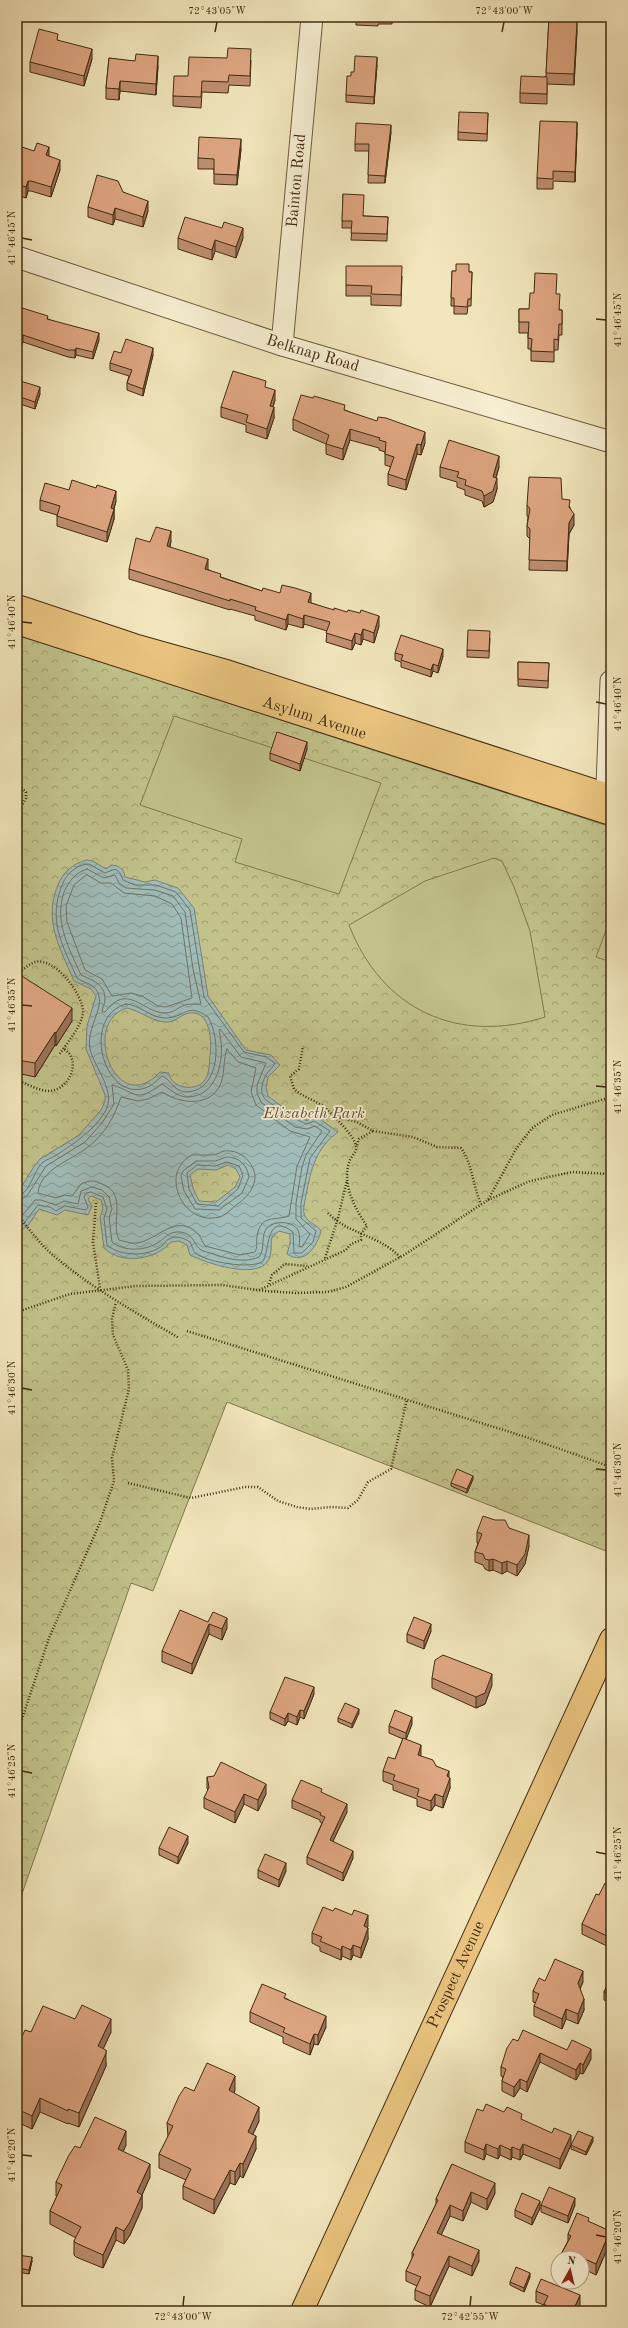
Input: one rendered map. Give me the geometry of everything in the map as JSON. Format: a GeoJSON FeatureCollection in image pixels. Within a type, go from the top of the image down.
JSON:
{"type":"FeatureCollection","features":[{"type":"Feature","properties":{"kind":"main road","name":"Asylum Avenue"},"geometry":{"type":"LineString","coordinates":[[17,606],[134,645],[223,670],[609,804]]}},
{"type":"Feature","properties":{"kind":"main road","name":"Asylum Avenue"},"geometry":{"type":"LineString","coordinates":[[17,623],[609,804]]}},
{"type":"Feature","properties":{"kind":"main road","name":"Prospect Avenue"},"geometry":{"type":"LineString","coordinates":[[302,2311],[611,1639]]}},
{"type":"Feature","properties":{"kind":"street","name":"Bainton Road"},"geometry":{"type":"LineString","coordinates":[[282,345],[312,17]]}},
{"type":"Feature","properties":{"kind":"street","name":"Belknap Road"},"geometry":{"type":"LineString","coordinates":[[17,257],[282,345],[611,442]]}},
{"type":"Feature","properties":{"kind":"street"},"geometry":{"type":"LineString","coordinates":[[609,804],[611,681]]}},
{"type":"Feature","properties":{"kind":"path"},"geometry":{"type":"LineString","coordinates":[[17,784],[26,792],[26,798],[17,814]]}},
{"type":"Feature","properties":{"kind":"path"},"geometry":{"type":"LineString","coordinates":[[17,974],[35,962],[50,964],[65,976],[78,994],[83,1012],[81,1020],[59,1055]]}},
{"type":"Feature","properties":{"kind":"path"},"geometry":{"type":"LineString","coordinates":[[303,1046],[299,1069],[290,1076],[294,1089],[322,1106],[347,1130],[356,1145]]}},
{"type":"Feature","properties":{"kind":"path"},"geometry":{"type":"LineString","coordinates":[[17,1080],[41,1090],[51,1091],[60,1088],[67,1082],[72,1073],[73,1065],[69,1052],[64,1049]]}},
{"type":"Feature","properties":{"kind":"path"},"geometry":{"type":"LineString","coordinates":[[17,1100],[22,1082]]}},
{"type":"Feature","properties":{"kind":"path"},"geometry":{"type":"LineString","coordinates":[[488,1200],[516,1149],[532,1128],[552,1115],[611,1097]]}},
{"type":"Feature","properties":{"kind":"path"},"geometry":{"type":"LineString","coordinates":[[332,1116],[357,1122],[373,1131],[413,1137],[437,1147],[461,1148],[468,1161],[474,1186],[481,1204]]}},
{"type":"Feature","properties":{"kind":"path"},"geometry":{"type":"LineString","coordinates":[[325,1259],[337,1222],[349,1162],[356,1151],[356,1145],[359,1139],[373,1131]]}},
{"type":"Feature","properties":{"kind":"path"},"geometry":{"type":"LineString","coordinates":[[17,1312],[70,1294],[100,1289],[136,1286],[222,1285],[258,1290],[327,1292],[346,1287],[400,1257],[488,1200],[530,1182],[572,1172],[611,1174]]}},
{"type":"Feature","properties":{"kind":"path"},"geometry":{"type":"LineString","coordinates":[[258,1290],[346,1250],[351,1244],[358,1243],[361,1240],[361,1234],[367,1226],[355,1208],[347,1178]]}},
{"type":"Feature","properties":{"kind":"path"},"geometry":{"type":"LineString","coordinates":[[96,1203],[93,1242],[100,1289]]}},
{"type":"Feature","properties":{"kind":"path"},"geometry":{"type":"LineString","coordinates":[[17,1213],[33,1234],[59,1261],[100,1289],[116,1302],[179,1338]]}},
{"type":"Feature","properties":{"kind":"path"},"geometry":{"type":"LineString","coordinates":[[328,1213],[337,1222],[385,1244],[400,1257]]}},
{"type":"Feature","properties":{"kind":"path"},"geometry":{"type":"LineString","coordinates":[[269,1285],[272,1275],[285,1264],[308,1266]]}},
{"type":"Feature","properties":{"kind":"path"},"geometry":{"type":"LineString","coordinates":[[17,1734],[49,1638],[99,1525],[114,1481],[112,1458],[129,1389],[128,1370],[113,1335],[112,1319],[116,1302]]}},
{"type":"Feature","properties":{"kind":"path"},"geometry":{"type":"LineString","coordinates":[[187,1331],[407,1399],[611,1466]]}},
{"type":"Feature","properties":{"kind":"path"},"geometry":{"type":"LineString","coordinates":[[128,1483],[191,1498],[237,1488],[258,1487],[278,1501],[297,1507],[310,1509],[331,1507],[348,1508],[358,1500],[368,1482],[391,1469],[407,1399]]}},
{"type":"Feature","properties":{"kind":"green space","name":"Elizabeth Park"},"geometry":{"type":"Polygon","coordinates":[[[17,635],[97,654],[125,663],[154,673],[191,691],[611,827],[611,1553],[227,1402],[153,1591],[131,1583],[17,1908],[17,635]]]}},
{"type":"Feature","properties":{"kind":"green space"},"geometry":{"type":"Polygon","coordinates":[[[174,716],[381,783],[339,894],[235,862],[242,839],[140,805],[174,716]]]}},
{"type":"Feature","properties":{"kind":"green space"},"geometry":{"type":"Polygon","coordinates":[[[494,858],[502,861],[514,887],[530,931],[545,1017],[513,1025],[482,1026],[453,1023],[427,1013],[403,999],[381,979],[363,955],[349,925],[425,881],[494,858]]]}},
{"type":"Feature","properties":{"kind":"green space"},"geometry":{"type":"Polygon","coordinates":[[[611,917],[611,962],[596,957],[611,917]]]}},
{"type":"Feature","properties":{"kind":"water"},"geometry":{"type":"Polygon","coordinates":[[[86,860],[93,861],[106,869],[111,865],[116,866],[121,868],[125,877],[145,882],[155,880],[178,888],[194,908],[208,996],[246,1050],[271,1055],[280,1065],[268,1077],[266,1087],[268,1096],[287,1110],[303,1119],[307,1121],[312,1116],[320,1119],[338,1132],[324,1145],[310,1176],[304,1203],[304,1214],[308,1220],[321,1231],[317,1243],[305,1256],[299,1258],[287,1254],[290,1243],[290,1234],[279,1231],[272,1237],[268,1261],[262,1267],[253,1269],[242,1270],[207,1262],[190,1255],[187,1245],[179,1241],[171,1242],[157,1253],[148,1256],[138,1258],[120,1257],[104,1248],[100,1217],[103,1209],[101,1200],[91,1196],[88,1199],[92,1206],[88,1215],[65,1210],[57,1215],[39,1209],[27,1227],[17,1231],[17,1194],[33,1168],[40,1159],[79,1135],[101,1110],[105,1101],[105,1095],[86,1049],[87,1026],[96,996],[91,989],[74,981],[55,934],[53,922],[52,910],[54,898],[60,880],[69,869],[86,860]],[[127,1008],[113,1017],[106,1031],[105,1047],[109,1063],[118,1077],[130,1084],[144,1084],[160,1072],[169,1073],[173,1082],[182,1086],[197,1086],[204,1081],[208,1071],[211,1043],[206,1022],[202,1016],[196,1013],[189,1013],[174,1020],[164,1022],[127,1008]],[[228,1165],[216,1170],[198,1169],[190,1175],[193,1188],[199,1201],[216,1202],[235,1187],[240,1177],[236,1169],[228,1165]]]}},
{"type":"Feature","properties":{"kind":"building"},"geometry":{"type":"Polygon","coordinates":[[[549,17],[572,17],[571,21],[577,21],[574,74],[546,73],[549,17]]]}},
{"type":"Feature","properties":{"kind":"building"},"geometry":{"type":"Polygon","coordinates":[[[39,29],[58,34],[57,40],[92,49],[84,76],[30,62],[39,29]]]}},
{"type":"Feature","properties":{"kind":"building"},"geometry":{"type":"Polygon","coordinates":[[[228,48],[251,49],[250,76],[229,75],[228,82],[202,81],[201,97],[173,96],[174,76],[188,76],[189,57],[227,58],[228,48]]]}},
{"type":"Feature","properties":{"kind":"building"},"geometry":{"type":"Polygon","coordinates":[[[136,54],[158,56],[156,84],[120,81],[119,89],[106,88],[109,58],[135,61],[136,54]]]}},
{"type":"Feature","properties":{"kind":"building"},"geometry":{"type":"Polygon","coordinates":[[[355,56],[377,57],[374,97],[346,95],[347,76],[351,76],[351,72],[354,72],[355,56]]]}},
{"type":"Feature","properties":{"kind":"building"},"geometry":{"type":"Polygon","coordinates":[[[521,76],[547,77],[547,94],[520,93],[521,76]]]}},
{"type":"Feature","properties":{"kind":"building"},"geometry":{"type":"Polygon","coordinates":[[[459,112],[488,113],[487,134],[458,132],[459,112]]]}},
{"type":"Feature","properties":{"kind":"building"},"geometry":{"type":"Polygon","coordinates":[[[540,121],[577,122],[575,172],[553,171],[553,179],[537,178],[540,121]]]}},
{"type":"Feature","properties":{"kind":"building"},"geometry":{"type":"Polygon","coordinates":[[[356,123],[391,125],[385,176],[368,175],[369,144],[355,144],[356,123]]]}},
{"type":"Feature","properties":{"kind":"building"},"geometry":{"type":"Polygon","coordinates":[[[199,137],[241,139],[237,175],[214,174],[214,159],[198,158],[199,137]]]}},
{"type":"Feature","properties":{"kind":"building"},"geometry":{"type":"Polygon","coordinates":[[[37,143],[49,147],[46,155],[60,160],[51,187],[31,181],[28,181],[26,187],[17,184],[17,151],[19,146],[34,151],[37,143]]]}},
{"type":"Feature","properties":{"kind":"building"},"geometry":{"type":"Polygon","coordinates":[[[97,175],[118,181],[123,192],[148,201],[143,217],[115,208],[113,215],[88,207],[97,175]]]}},
{"type":"Feature","properties":{"kind":"building"},"geometry":{"type":"Polygon","coordinates":[[[343,194],[364,195],[363,216],[388,217],[387,234],[351,233],[352,221],[342,221],[343,194]]]}},
{"type":"Feature","properties":{"kind":"building"},"geometry":{"type":"Polygon","coordinates":[[[185,217],[222,228],[224,222],[243,228],[236,247],[215,240],[212,250],[178,238],[185,217]]]}},
{"type":"Feature","properties":{"kind":"building"},"geometry":{"type":"Polygon","coordinates":[[[456,264],[469,264],[469,272],[472,272],[471,299],[468,299],[467,307],[454,306],[454,298],[451,298],[452,271],[456,271],[456,264]]]}},
{"type":"Feature","properties":{"kind":"building"},"geometry":{"type":"Polygon","coordinates":[[[346,266],[402,266],[401,295],[371,294],[372,286],[346,285],[346,266]]]}},
{"type":"Feature","properties":{"kind":"building"},"geometry":{"type":"Polygon","coordinates":[[[535,273],[557,274],[556,294],[560,294],[559,310],[562,310],[562,324],[559,324],[558,340],[554,339],[554,352],[531,351],[532,339],[528,338],[529,322],[519,322],[519,309],[529,309],[530,293],[534,293],[535,273]]]}},
{"type":"Feature","properties":{"kind":"building"},"geometry":{"type":"Polygon","coordinates":[[[19,307],[48,316],[47,319],[99,333],[93,352],[76,348],[75,350],[68,350],[23,335],[21,340],[17,338],[17,311],[19,307]]]}},
{"type":"Feature","properties":{"kind":"building"},"geometry":{"type":"Polygon","coordinates":[[[126,339],[153,348],[143,389],[127,383],[132,370],[110,363],[114,351],[121,353],[126,339]]]}},
{"type":"Feature","properties":{"kind":"building"},"geometry":{"type":"Polygon","coordinates":[[[233,371],[266,381],[265,387],[275,390],[270,406],[274,407],[267,429],[246,422],[248,415],[221,407],[233,371]]]}},
{"type":"Feature","properties":{"kind":"building"},"geometry":{"type":"Polygon","coordinates":[[[17,380],[40,387],[35,402],[17,396],[17,380]]]}},
{"type":"Feature","properties":{"kind":"building"},"geometry":{"type":"Polygon","coordinates":[[[301,395],[313,398],[314,396],[345,405],[344,410],[377,421],[378,417],[386,418],[425,432],[421,445],[417,444],[406,480],[388,474],[394,457],[385,454],[386,442],[379,440],[380,438],[350,429],[343,449],[326,444],[329,435],[293,419],[301,395]]]}},
{"type":"Feature","properties":{"kind":"building"},"geometry":{"type":"Polygon","coordinates":[[[449,440],[499,456],[493,477],[497,478],[493,491],[484,496],[482,491],[465,485],[466,480],[457,477],[459,472],[440,467],[449,440]]]}},
{"type":"Feature","properties":{"kind":"building"},"geometry":{"type":"Polygon","coordinates":[[[529,477],[561,478],[562,499],[570,500],[569,507],[574,514],[569,523],[567,561],[529,560],[530,529],[527,526],[530,509],[527,505],[529,477]]]}},
{"type":"Feature","properties":{"kind":"building"},"geometry":{"type":"Polygon","coordinates":[[[72,480],[96,488],[97,485],[116,491],[111,508],[114,509],[107,532],[57,516],[60,506],[40,500],[45,483],[69,490],[72,480]]]}},
{"type":"Feature","properties":{"kind":"building"},"geometry":{"type":"Polygon","coordinates":[[[156,527],[171,531],[167,546],[208,559],[205,569],[221,574],[220,577],[262,591],[263,588],[280,593],[282,585],[295,588],[311,593],[308,602],[334,610],[334,608],[347,612],[348,610],[360,613],[361,610],[379,616],[374,633],[363,629],[361,635],[355,633],[352,641],[326,633],[330,622],[304,615],[303,619],[288,614],[286,620],[255,610],[256,607],[230,599],[230,601],[129,569],[136,538],[150,542],[156,527]]]}},
{"type":"Feature","properties":{"kind":"building"},"geometry":{"type":"Polygon","coordinates":[[[468,630],[490,631],[489,651],[467,650],[468,630]]]}},
{"type":"Feature","properties":{"kind":"building"},"geometry":{"type":"Polygon","coordinates":[[[401,635],[443,649],[438,666],[433,664],[431,670],[401,660],[403,655],[395,653],[401,635]]]}},
{"type":"Feature","properties":{"kind":"building"},"geometry":{"type":"Polygon","coordinates":[[[518,662],[549,663],[548,681],[518,679],[518,662]]]}},
{"type":"Feature","properties":{"kind":"building"},"geometry":{"type":"Polygon","coordinates":[[[277,732],[307,742],[300,764],[270,753],[277,732]]]}},
{"type":"Feature","properties":{"kind":"building"},"geometry":{"type":"Polygon","coordinates":[[[17,973],[72,1008],[35,1063],[17,1060],[17,973]]]}},
{"type":"Feature","properties":{"kind":"building"},"geometry":{"type":"Polygon","coordinates":[[[457,1469],[473,1476],[467,1489],[451,1483],[457,1469]]]}},
{"type":"Feature","properties":{"kind":"building"},"geometry":{"type":"Polygon","coordinates":[[[483,1516],[495,1520],[505,1520],[509,1528],[529,1535],[525,1554],[517,1565],[507,1561],[502,1563],[493,1559],[485,1559],[483,1554],[475,1552],[482,1534],[477,1532],[483,1516]]]}},
{"type":"Feature","properties":{"kind":"building"},"geometry":{"type":"Polygon","coordinates":[[[180,1610],[208,1622],[213,1612],[227,1618],[222,1629],[209,1624],[192,1664],[162,1651],[180,1610]]]}},
{"type":"Feature","properties":{"kind":"building"},"geometry":{"type":"Polygon","coordinates":[[[414,1617],[431,1624],[424,1641],[407,1634],[414,1617]]]}},
{"type":"Feature","properties":{"kind":"building"},"geometry":{"type":"Polygon","coordinates":[[[443,1655],[492,1674],[485,1693],[476,1697],[432,1678],[435,1660],[443,1655]]]}},
{"type":"Feature","properties":{"kind":"building"},"geometry":{"type":"Polygon","coordinates":[[[285,1677],[314,1687],[304,1711],[300,1710],[297,1717],[288,1713],[285,1719],[270,1712],[285,1677]]]}},
{"type":"Feature","properties":{"kind":"building"},"geometry":{"type":"Polygon","coordinates":[[[345,1703],[359,1709],[352,1724],[338,1718],[345,1703]]]}},
{"type":"Feature","properties":{"kind":"building"},"geometry":{"type":"Polygon","coordinates":[[[395,1710],[412,1717],[406,1733],[389,1726],[395,1710]]]}},
{"type":"Feature","properties":{"kind":"building"},"geometry":{"type":"Polygon","coordinates":[[[403,1738],[421,1745],[418,1755],[433,1760],[436,1766],[449,1771],[447,1776],[450,1778],[443,1797],[435,1794],[431,1801],[417,1796],[419,1789],[393,1780],[395,1775],[383,1771],[388,1757],[395,1759],[403,1738]]]}},
{"type":"Feature","properties":{"kind":"building"},"geometry":{"type":"Polygon","coordinates":[[[221,1762],[266,1784],[258,1800],[244,1794],[235,1812],[204,1798],[209,1787],[207,1777],[214,1776],[221,1762]]]}},
{"type":"Feature","properties":{"kind":"building"},"geometry":{"type":"Polygon","coordinates":[[[301,1780],[322,1789],[321,1792],[347,1804],[330,1840],[353,1851],[343,1873],[307,1857],[325,1817],[320,1815],[321,1813],[292,1800],[301,1780]]]}},
{"type":"Feature","properties":{"kind":"building"},"geometry":{"type":"Polygon","coordinates":[[[169,1827],[188,1836],[178,1857],[159,1848],[169,1827]]]}},
{"type":"Feature","properties":{"kind":"building"},"geometry":{"type":"Polygon","coordinates":[[[265,1854],[286,1863],[279,1880],[258,1870],[265,1854]]]}},
{"type":"Feature","properties":{"kind":"building"},"geometry":{"type":"Polygon","coordinates":[[[605,1883],[611,1886],[611,1938],[582,1924],[596,1894],[599,1895],[605,1883]]]}},
{"type":"Feature","properties":{"kind":"building"},"geometry":{"type":"Polygon","coordinates":[[[323,1907],[333,1911],[335,1908],[352,1915],[354,1910],[368,1915],[364,1926],[368,1928],[361,1948],[353,1945],[351,1950],[342,1946],[341,1950],[320,1941],[322,1937],[312,1933],[323,1907]]]}},
{"type":"Feature","properties":{"kind":"building"},"geometry":{"type":"Polygon","coordinates":[[[555,1959],[583,1971],[578,1983],[584,1999],[578,2014],[566,2009],[562,2019],[534,2006],[539,1994],[533,1991],[539,1978],[545,1981],[555,1959]]]}},
{"type":"Feature","properties":{"kind":"building"},"geometry":{"type":"Polygon","coordinates":[[[611,1977],[611,1996],[604,1992],[611,1977]]]}},
{"type":"Feature","properties":{"kind":"building"},"geometry":{"type":"Polygon","coordinates":[[[262,1984],[286,1994],[284,1998],[326,2016],[318,2035],[314,2034],[310,2044],[283,2032],[285,2028],[250,2012],[262,1984]]]}},
{"type":"Feature","properties":{"kind":"building"},"geometry":{"type":"Polygon","coordinates":[[[82,2005],[111,2019],[98,2046],[106,2050],[106,2053],[79,2113],[68,2109],[68,2111],[40,2098],[32,2116],[17,2109],[17,2047],[25,2030],[31,2032],[43,2006],[75,2019],[82,2005]]]}},
{"type":"Feature","properties":{"kind":"building"},"geometry":{"type":"Polygon","coordinates":[[[523,2030],[567,2050],[572,2040],[591,2049],[583,2065],[580,2063],[576,2070],[540,2053],[527,2082],[520,2079],[514,2087],[502,2081],[506,2069],[501,2067],[507,2048],[513,2039],[518,2041],[523,2030]]]}},
{"type":"Feature","properties":{"kind":"building"},"geometry":{"type":"Polygon","coordinates":[[[207,2063],[234,2075],[235,2076],[229,2090],[259,2107],[248,2132],[256,2136],[243,2164],[240,2163],[235,2172],[230,2170],[214,2200],[183,2186],[191,2169],[159,2154],[173,2126],[167,2123],[179,2096],[185,2087],[194,2091],[207,2063]]]}},
{"type":"Feature","properties":{"kind":"building"},"geometry":{"type":"Polygon","coordinates":[[[486,2104],[504,2112],[507,2107],[522,2114],[521,2119],[552,2133],[554,2128],[571,2135],[560,2159],[523,2144],[520,2150],[512,2147],[511,2150],[500,2145],[498,2149],[486,2144],[484,2150],[465,2142],[477,2109],[483,2111],[486,2104]]]}},
{"type":"Feature","properties":{"kind":"building"},"geometry":{"type":"Polygon","coordinates":[[[95,2117],[126,2131],[118,2149],[150,2164],[137,2192],[142,2195],[130,2222],[124,2231],[116,2227],[103,2255],[76,2243],[74,2241],[81,2227],[50,2211],[62,2185],[56,2182],[75,2146],[80,2148],[95,2117]]]}},
{"type":"Feature","properties":{"kind":"building"},"geometry":{"type":"Polygon","coordinates":[[[578,2131],[593,2137],[586,2152],[571,2145],[578,2131]]]}},
{"type":"Feature","properties":{"kind":"building"},"geometry":{"type":"Polygon","coordinates":[[[452,2164],[495,2183],[487,2199],[471,2192],[463,2211],[450,2205],[437,2233],[479,2250],[472,2266],[449,2256],[430,2296],[415,2290],[421,2277],[406,2271],[414,2254],[412,2253],[438,2200],[436,2199],[452,2164]]]}},
{"type":"Feature","properties":{"kind":"building"},"geometry":{"type":"Polygon","coordinates":[[[611,2169],[611,2183],[608,2181],[608,2176],[611,2169]]]}},
{"type":"Feature","properties":{"kind":"building"},"geometry":{"type":"Polygon","coordinates":[[[549,2187],[575,2198],[568,2216],[541,2205],[549,2187]]]}},
{"type":"Feature","properties":{"kind":"building"},"geometry":{"type":"Polygon","coordinates":[[[522,2193],[540,2201],[532,2218],[515,2210],[522,2193]]]}},
{"type":"Feature","properties":{"kind":"building"},"geometry":{"type":"Polygon","coordinates":[[[577,2213],[589,2218],[588,2221],[610,2231],[596,2264],[590,2261],[590,2250],[563,2250],[571,2236],[568,2234],[577,2213]]]}},
{"type":"Feature","properties":{"kind":"building"},"geometry":{"type":"Polygon","coordinates":[[[17,2255],[32,2257],[29,2270],[17,2268],[17,2255]]]}},
{"type":"Feature","properties":{"kind":"building"},"geometry":{"type":"Polygon","coordinates":[[[516,2267],[530,2273],[524,2288],[510,2282],[516,2267]]]}},
{"type":"Feature","properties":{"kind":"building"},"geometry":{"type":"Polygon","coordinates":[[[541,2279],[550,2283],[550,2290],[568,2290],[580,2295],[573,2311],[545,2311],[547,2306],[544,2304],[548,2296],[536,2291],[541,2279]]]}},
{"type":"Feature","properties":{"kind":"building"},"geometry":{"type":"Polygon","coordinates":[[[390,2307],[398,2311],[388,2311],[390,2307]]]}}]}
